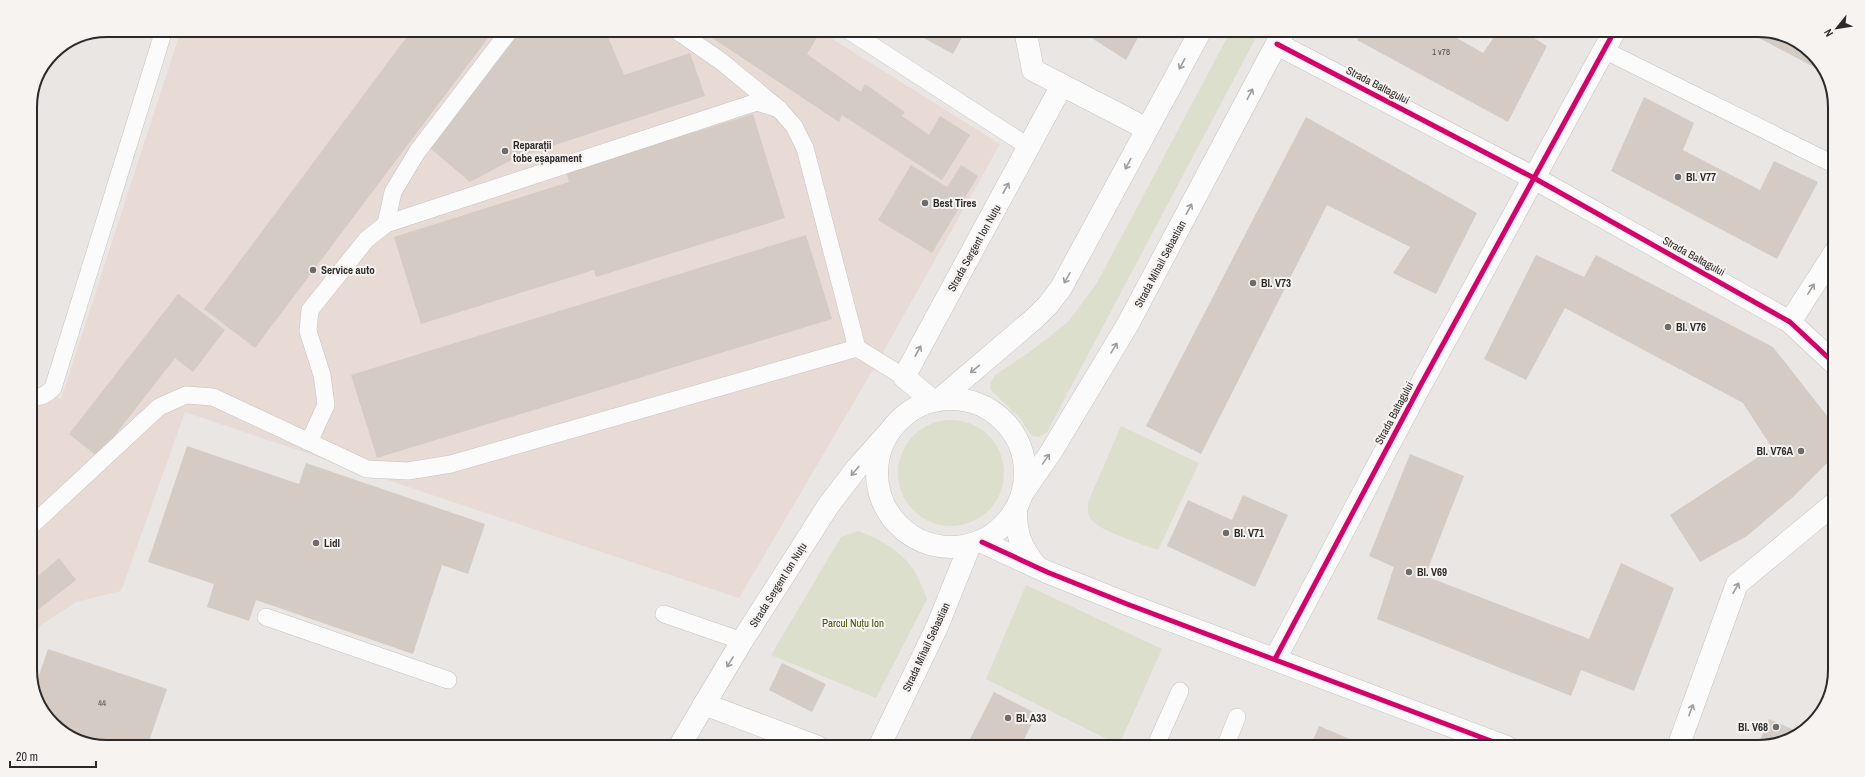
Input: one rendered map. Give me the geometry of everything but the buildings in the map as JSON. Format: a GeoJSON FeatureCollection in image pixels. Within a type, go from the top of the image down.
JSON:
{"type":"FeatureCollection","features":[{"type":"Feature","properties":{"kind":"street"},"geometry":{"type":"LineString","coordinates":[[1026,37],[1033,70],[1147,129]]}},
{"type":"Feature","properties":{"kind":"street"},"geometry":{"type":"LineString","coordinates":[[936,400],[1048,305],[1076,262],[1197,37]]}},
{"type":"Feature","properties":{"kind":"street","name":"Strada Baltagului"},"geometry":{"type":"LineString","coordinates":[[1280,37],[1790,322],[1828,357]]}},
{"type":"Feature","properties":{"kind":"street","name":"Strada Mihail Sebastian"},"geometry":{"type":"LineString","coordinates":[[1024,491],[1051,452],[1128,324],[1280,37]]}},
{"type":"Feature","properties":{"kind":"street","name":"Strada Baltagului"},"geometry":{"type":"LineString","coordinates":[[1275,659],[1365,488],[1611,37]]}},
{"type":"Feature","properties":{"kind":"street","name":"Strada Sergent Ion Nuțu"},"geometry":{"type":"LineString","coordinates":[[904,377],[1062,85]]}},
{"type":"Feature","properties":{"kind":"street"},"geometry":{"type":"LineString","coordinates":[[1790,322],[1828,263]]}},
{"type":"Feature","properties":{"kind":"street"},"geometry":{"type":"LineString","coordinates":[[890,431],[880,453],[877,477],[882,501],[894,521],[912,537],[934,546],[959,548],[976,543],[1001,529],[1016,511],[1024,491],[1026,467],[1020,443],[1006,422],[987,408],[964,400],[936,400],[904,377]]}},
{"type":"Feature","properties":{"kind":"street","name":"Strada Sergent Ion Nuțu"},"geometry":{"type":"LineString","coordinates":[[683,740],[742,641],[828,506],[857,468],[902,418],[912,410],[936,400]]}},
{"type":"Feature","properties":{"kind":"street"},"geometry":{"type":"LineString","coordinates":[[1681,740],[1737,584],[1828,509]]}},
{"type":"Feature","properties":{"kind":"street"},"geometry":{"type":"LineString","coordinates":[[1016,511],[1016,529],[1021,544],[1036,566]]}},
{"type":"Feature","properties":{"kind":"street"},"geometry":{"type":"LineString","coordinates":[[976,543],[1127,604],[1488,740]]}},
{"type":"Feature","properties":{"kind":"street","name":"Strada Mihail Sebastian"},"geometry":{"type":"LineString","coordinates":[[882,740],[976,543]]}},
{"type":"Feature","properties":{"kind":"street"},"geometry":{"type":"LineString","coordinates":[[704,704],[799,740]]}},
{"type":"Feature","properties":{"kind":"lane"},"geometry":{"type":"LineString","coordinates":[[37,397],[46,396],[53,388],[162,37]]}},
{"type":"Feature","properties":{"kind":"lane"},"geometry":{"type":"LineString","coordinates":[[386,224],[393,192],[417,152],[505,37]]}},
{"type":"Feature","properties":{"kind":"lane"},"geometry":{"type":"LineString","coordinates":[[686,37],[722,62],[779,108],[794,126],[805,148],[857,348],[904,377]]}},
{"type":"Feature","properties":{"kind":"lane"},"geometry":{"type":"LineString","coordinates":[[859,37],[1029,146]]}},
{"type":"Feature","properties":{"kind":"lane"},"geometry":{"type":"LineString","coordinates":[[1604,50],[1828,162]]}},
{"type":"Feature","properties":{"kind":"lane"},"geometry":{"type":"LineString","coordinates":[[309,442],[326,405],[322,375],[308,331],[310,310],[366,240],[386,224],[757,102],[779,108]]}},
{"type":"Feature","properties":{"kind":"lane"},"geometry":{"type":"LineString","coordinates":[[37,520],[159,407],[186,395],[212,397],[367,469],[408,471],[451,464],[857,348]]}},
{"type":"Feature","properties":{"kind":"lane"},"geometry":{"type":"LineString","coordinates":[[664,614],[742,641]]}},
{"type":"Feature","properties":{"kind":"lane"},"geometry":{"type":"LineString","coordinates":[[266,617],[448,680]]}},
{"type":"Feature","properties":{"kind":"lane"},"geometry":{"type":"LineString","coordinates":[[1158,740],[1180,691]]}},
{"type":"Feature","properties":{"kind":"lane"},"geometry":{"type":"LineString","coordinates":[[1228,740],[1237,717]]}},
{"type":"Feature","properties":{"kind":"shaded area"},"geometry":{"type":"Polygon","coordinates":[[[179,37],[829,37],[1000,144],[878,361],[739,598],[185,412],[121,591],[76,602],[41,625],[37,631],[37,388],[61,399],[179,37]]]}},
{"type":"Feature","properties":{"kind":"green space"},"geometry":{"type":"Polygon","coordinates":[[[1227,37],[1256,37],[1047,432],[1040,437],[1032,436],[1018,416],[990,389],[991,382],[995,375],[1031,351],[1068,322],[1097,283],[1227,37]]]}},
{"type":"Feature","properties":{"kind":"green space"},"geometry":{"type":"Polygon","coordinates":[[[951,420],[971,424],[989,435],[1000,453],[1004,473],[1000,493],[989,511],[971,522],[951,526],[931,522],[913,511],[902,493],[898,473],[902,453],[913,435],[931,424],[951,420]]]}},
{"type":"Feature","properties":{"kind":"green space"},"geometry":{"type":"Polygon","coordinates":[[[1121,426],[1199,463],[1158,550],[1100,527],[1092,521],[1089,515],[1089,500],[1121,426]]]}},
{"type":"Feature","properties":{"kind":"green space","name":"Parcul Nuțu Ion"},"geometry":{"type":"Polygon","coordinates":[[[858,531],[875,538],[900,554],[912,568],[927,599],[876,698],[771,655],[841,537],[858,531]]]}},
{"type":"Feature","properties":{"kind":"green space"},"geometry":{"type":"Polygon","coordinates":[[[1026,585],[1162,649],[1121,740],[1109,740],[986,679],[1026,585]]]}},
{"type":"Feature","properties":{"kind":"cycle path"},"geometry":{"type":"LineString","coordinates":[[1275,659],[1419,388],[1611,37]]}},
{"type":"Feature","properties":{"kind":"cycle path"},"geometry":{"type":"LineString","coordinates":[[1277,44],[1534,178],[1790,322],[1828,357]]}},
{"type":"Feature","properties":{"kind":"cycle path"},"geometry":{"type":"LineString","coordinates":[[982,542],[1047,572],[1127,604],[1488,740]]}},
{"type":"Feature","properties":{"kind":"place","name":"Reparații tobe eșapament"},"geometry":{"type":"Point","coordinates":[505,151]}},
{"type":"Feature","properties":{"kind":"place","name":"Bl. V77"},"geometry":{"type":"Point","coordinates":[1678,177]}},
{"type":"Feature","properties":{"kind":"place","name":"Best Tires"},"geometry":{"type":"Point","coordinates":[925,203]}},
{"type":"Feature","properties":{"kind":"place","name":"Service auto"},"geometry":{"type":"Point","coordinates":[313,270]}},
{"type":"Feature","properties":{"kind":"place","name":"Bl. V73"},"geometry":{"type":"Point","coordinates":[1253,283]}},
{"type":"Feature","properties":{"kind":"place","name":"Bl. V76"},"geometry":{"type":"Point","coordinates":[1668,327]}},
{"type":"Feature","properties":{"kind":"place","name":"Bl. V76A"},"geometry":{"type":"Point","coordinates":[1801,451]}},
{"type":"Feature","properties":{"kind":"place","name":"Bl. V71"},"geometry":{"type":"Point","coordinates":[1226,533]}},
{"type":"Feature","properties":{"kind":"place","name":"Lidl"},"geometry":{"type":"Point","coordinates":[316,543]}},
{"type":"Feature","properties":{"kind":"place","name":"Bl. V69"},"geometry":{"type":"Point","coordinates":[1409,572]}},
{"type":"Feature","properties":{"kind":"place","name":"Bl. A33"},"geometry":{"type":"Point","coordinates":[1008,718]}},
{"type":"Feature","properties":{"kind":"place","name":"Bl. V68"},"geometry":{"type":"Point","coordinates":[1776,727]}}]}
